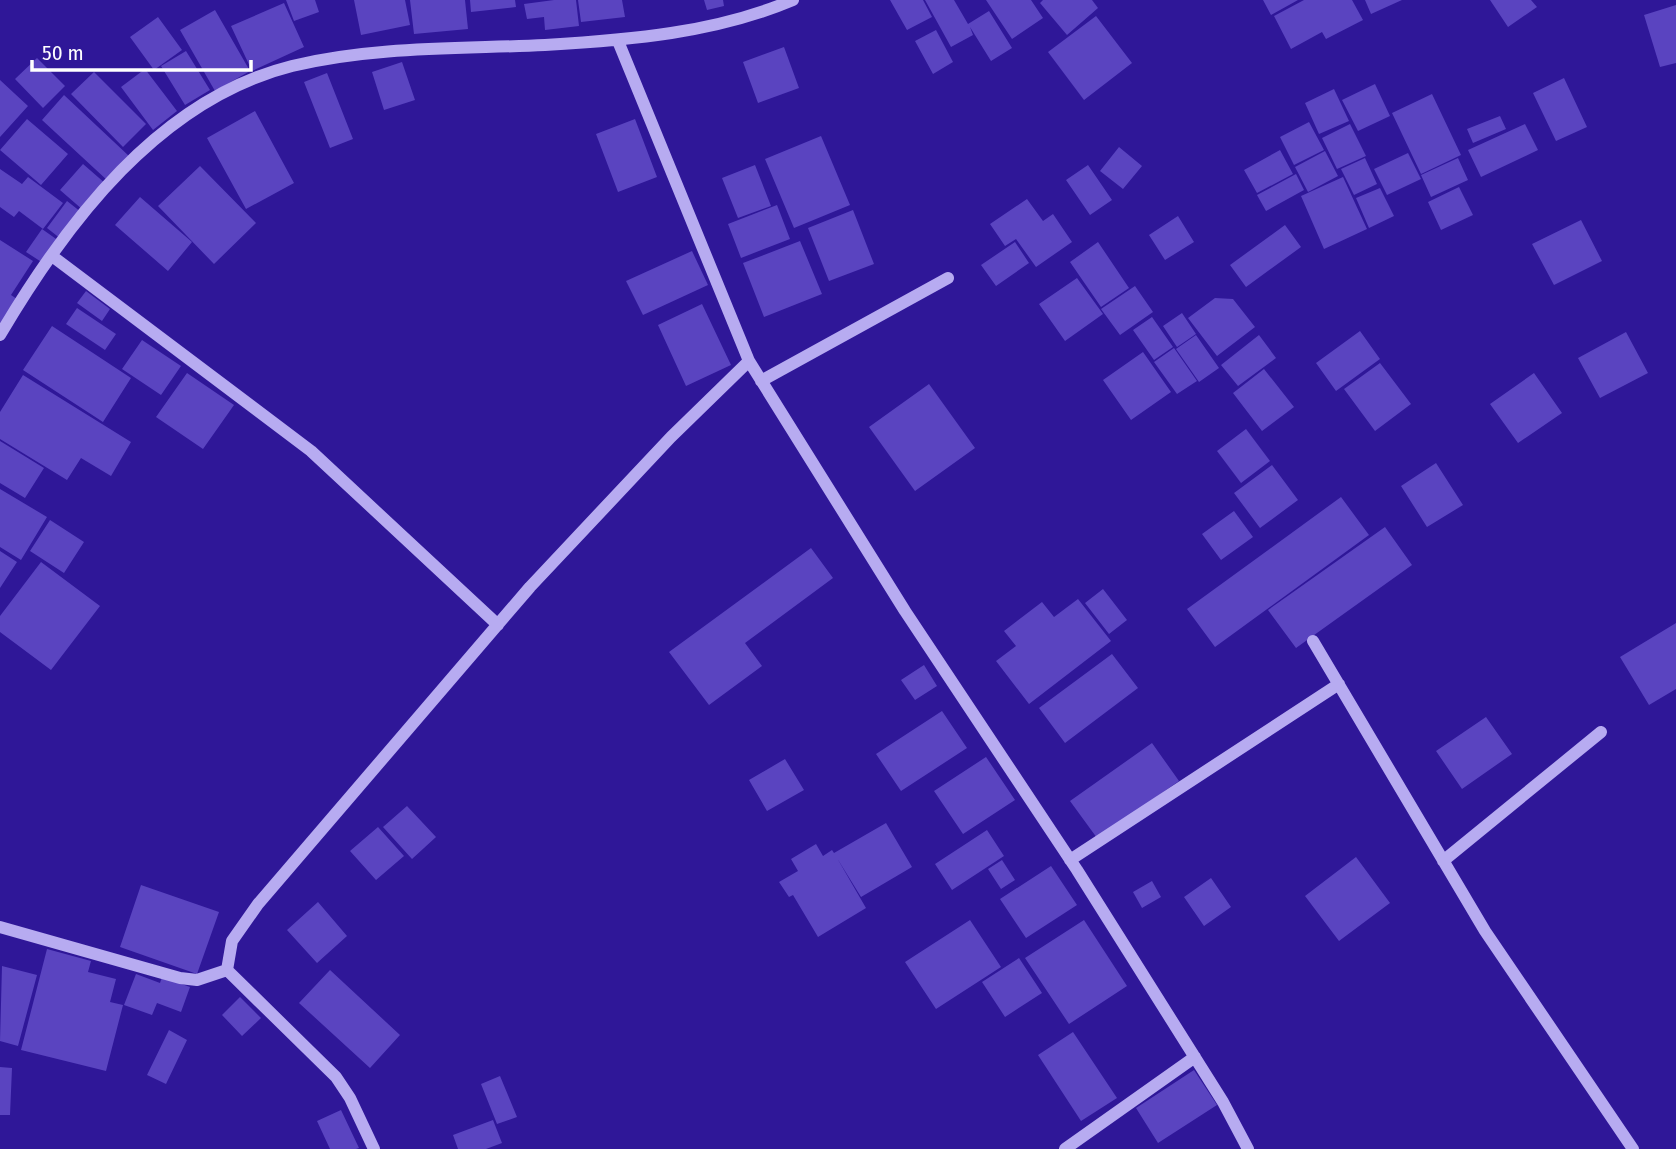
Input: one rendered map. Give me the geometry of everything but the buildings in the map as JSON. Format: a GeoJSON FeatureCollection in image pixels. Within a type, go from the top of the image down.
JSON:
{"type":"FeatureCollection","features":[{"type":"Feature","properties":{"kind":"street"},"geometry":{"type":"LineString","coordinates":[[0,335],[29,286],[102,190],[154,138],[242,85],[278,71],[346,56],[618,41],[714,26],[767,11],[793,0]]}},
{"type":"Feature","properties":{"kind":"street"},"geometry":{"type":"LineString","coordinates":[[618,41],[749,361],[905,611],[1070,860],[1195,1057],[1248,1149]]}},
{"type":"Feature","properties":{"kind":"street"},"geometry":{"type":"LineString","coordinates":[[52,256],[311,451],[498,625]]}},
{"type":"Feature","properties":{"kind":"street"},"geometry":{"type":"LineString","coordinates":[[761,381],[948,278]]}},
{"type":"Feature","properties":{"kind":"street"},"geometry":{"type":"LineString","coordinates":[[374,1149],[350,1098],[336,1077],[227,970],[228,953],[240,926],[498,625],[671,437],[749,361]]}},
{"type":"Feature","properties":{"kind":"street"},"geometry":{"type":"LineString","coordinates":[[1313,641],[1485,931],[1633,1149]]}},
{"type":"Feature","properties":{"kind":"street"},"geometry":{"type":"LineString","coordinates":[[1070,860],[1339,684]]}},
{"type":"Feature","properties":{"kind":"street"},"geometry":{"type":"LineString","coordinates":[[1444,861],[1601,732]]}},
{"type":"Feature","properties":{"kind":"street"},"geometry":{"type":"LineString","coordinates":[[0,927],[180,978],[197,980],[227,970]]}},
{"type":"Feature","properties":{"kind":"street"},"geometry":{"type":"LineString","coordinates":[[1065,1149],[1195,1057]]}}]}
